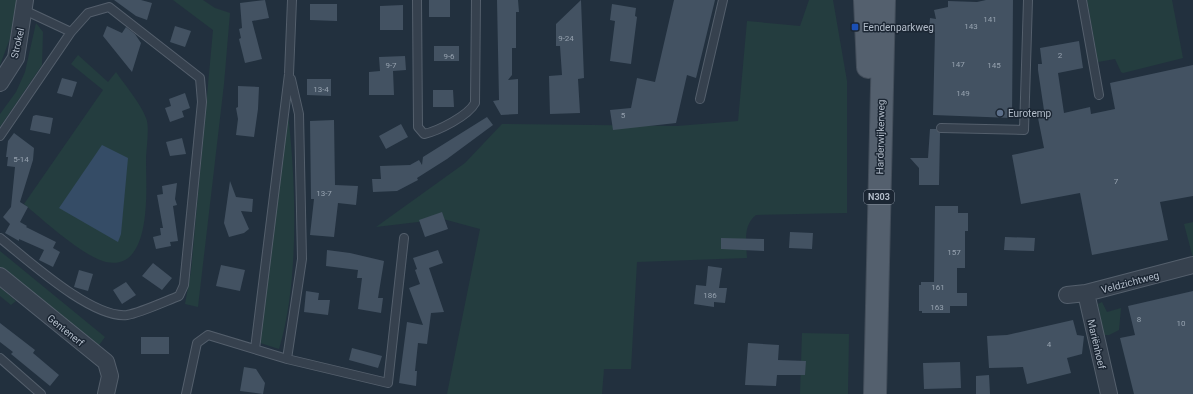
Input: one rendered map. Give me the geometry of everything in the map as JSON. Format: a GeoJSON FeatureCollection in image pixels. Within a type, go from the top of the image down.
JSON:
{"type":"FeatureCollection","features":[{"type":"Feature","properties":{"kind":"main road","name":"Harderwijkerweg"},"geometry":{"type":"LineString","coordinates":[[865,0],[868,68],[869,181],[865,394]]}},
{"type":"Feature","properties":{"kind":"main road","name":"Harderwijkerweg"},"geometry":{"type":"LineString","coordinates":[[876,394],[884,0]]}},
{"type":"Feature","properties":{"kind":"street","name":"Strokel"},"geometry":{"type":"LineString","coordinates":[[0,83],[16,58],[24,5]]}},
{"type":"Feature","properties":{"kind":"street","name":"Veldzichtweg"},"geometry":{"type":"LineString","coordinates":[[1067,295],[1086,293],[1193,265]]}},
{"type":"Feature","properties":{"kind":"street","name":"Gentenerf"},"geometry":{"type":"LineString","coordinates":[[0,276],[106,362],[110,376],[106,394]]}},
{"type":"Feature","properties":{"kind":"street","name":"Mariënhoef"},"geometry":{"type":"LineString","coordinates":[[1086,293],[1109,394]]}},
{"type":"Feature","properties":{"kind":"lane"},"geometry":{"type":"LineString","coordinates":[[255,349],[289,74],[292,0]]}},
{"type":"Feature","properties":{"kind":"lane"},"geometry":{"type":"LineString","coordinates":[[417,0],[418,127],[424,134],[434,132],[471,110],[475,103],[476,0]]}},
{"type":"Feature","properties":{"kind":"lane"},"geometry":{"type":"LineString","coordinates":[[700,99],[723,0]]}},
{"type":"Feature","properties":{"kind":"lane"},"geometry":{"type":"LineString","coordinates":[[941,128],[1024,130],[1028,0]]}},
{"type":"Feature","properties":{"kind":"lane"},"geometry":{"type":"LineString","coordinates":[[1082,0],[1098,95]]}},
{"type":"Feature","properties":{"kind":"lane"},"geometry":{"type":"LineString","coordinates":[[24,5],[71,32]]}},
{"type":"Feature","properties":{"kind":"lane"},"geometry":{"type":"LineString","coordinates":[[0,136],[71,32],[88,12],[109,7],[200,78],[202,102],[184,285],[179,296],[127,315],[100,310],[67,290],[0,238]]}},
{"type":"Feature","properties":{"kind":"lane"},"geometry":{"type":"LineString","coordinates":[[287,359],[302,259],[299,114],[289,74]]}},
{"type":"Feature","properties":{"kind":"lane"},"geometry":{"type":"LineString","coordinates":[[186,394],[197,343],[208,335],[287,359],[388,383],[404,238]]}},
{"type":"Feature","properties":{"kind":"lane"},"geometry":{"type":"LineString","coordinates":[[0,358],[41,394]]}},
{"type":"Feature","properties":{"kind":"green space"},"geometry":{"type":"Polygon","coordinates":[[[0,0],[17,0],[15,25],[0,65],[0,0]]]}},
{"type":"Feature","properties":{"kind":"green space"},"geometry":{"type":"Polygon","coordinates":[[[173,0],[203,0],[215,8],[230,13],[224,84],[198,307],[185,304],[191,271],[213,30],[173,0]]]}},
{"type":"Feature","properties":{"kind":"green space"},"geometry":{"type":"Polygon","coordinates":[[[809,0],[833,0],[847,81],[847,213],[756,215],[752,219],[747,229],[747,258],[637,262],[631,369],[604,369],[602,394],[447,394],[480,229],[443,219],[376,227],[465,163],[502,124],[677,126],[738,121],[747,21],[800,26],[809,0]]]}},
{"type":"Feature","properties":{"kind":"green space"},"geometry":{"type":"Polygon","coordinates":[[[1087,0],[1172,0],[1183,58],[1123,73],[1121,72],[1115,59],[1098,62],[1087,0]]]}},
{"type":"Feature","properties":{"kind":"green space"},"geometry":{"type":"Polygon","coordinates":[[[36,23],[43,32],[42,65],[0,127],[0,114],[16,92],[25,72],[36,23]]]}},
{"type":"Feature","properties":{"kind":"green space"},"geometry":{"type":"Polygon","coordinates":[[[78,55],[108,82],[116,72],[144,113],[147,122],[146,207],[144,225],[139,242],[132,254],[121,262],[106,262],[97,259],[75,246],[24,204],[103,90],[71,64],[78,55]]]}},
{"type":"Feature","properties":{"kind":"green space"},"geometry":{"type":"Polygon","coordinates":[[[287,106],[294,196],[293,261],[286,322],[279,349],[254,341],[287,106]]]}},
{"type":"Feature","properties":{"kind":"green space"},"geometry":{"type":"Polygon","coordinates":[[[1193,222],[1193,258],[1184,224],[1193,222]]]}},
{"type":"Feature","properties":{"kind":"green space"},"geometry":{"type":"Polygon","coordinates":[[[0,251],[105,337],[97,348],[0,269],[0,251]]]}},
{"type":"Feature","properties":{"kind":"green space"},"geometry":{"type":"Polygon","coordinates":[[[0,287],[16,301],[11,305],[0,296],[0,287]]]}},
{"type":"Feature","properties":{"kind":"green space"},"geometry":{"type":"Polygon","coordinates":[[[1102,302],[1107,312],[1121,308],[1119,330],[1109,335],[1103,335],[1098,304],[1102,302]]]}},
{"type":"Feature","properties":{"kind":"green space"},"geometry":{"type":"Polygon","coordinates":[[[802,333],[849,334],[848,394],[800,394],[802,333]]]}},
{"type":"Feature","properties":{"kind":"water"},"geometry":{"type":"Polygon","coordinates":[[[102,145],[128,158],[121,234],[118,242],[59,208],[102,145]]]}},
{"type":"Feature","properties":{"kind":"building"},"geometry":{"type":"Polygon","coordinates":[[[114,0],[141,0],[152,3],[147,20],[136,16],[114,0]]]}},
{"type":"Feature","properties":{"kind":"building"},"geometry":{"type":"Polygon","coordinates":[[[265,0],[269,18],[252,21],[262,59],[245,63],[239,39],[241,38],[239,29],[242,28],[240,3],[265,0]]]}},
{"type":"Feature","properties":{"kind":"building"},"geometry":{"type":"Polygon","coordinates":[[[429,0],[450,0],[450,17],[429,17],[429,0]]]}},
{"type":"Feature","properties":{"kind":"building"},"geometry":{"type":"Polygon","coordinates":[[[497,0],[518,0],[519,12],[516,12],[516,48],[512,48],[512,75],[508,80],[518,79],[518,114],[501,115],[493,101],[499,100],[497,0]]]}},
{"type":"Feature","properties":{"kind":"building"},"geometry":{"type":"Polygon","coordinates":[[[581,0],[584,78],[578,79],[580,113],[550,114],[549,76],[562,75],[560,46],[556,46],[556,24],[581,0]]]}},
{"type":"Feature","properties":{"kind":"building"},"geometry":{"type":"Polygon","coordinates":[[[674,0],[715,0],[696,78],[687,75],[676,123],[613,130],[610,110],[631,108],[637,78],[655,82],[674,0]]]}},
{"type":"Feature","properties":{"kind":"building"},"geometry":{"type":"Polygon","coordinates":[[[986,0],[1013,0],[1012,118],[933,115],[935,32],[929,31],[930,18],[936,19],[934,10],[948,7],[948,1],[977,2],[986,0]]]}},
{"type":"Feature","properties":{"kind":"building"},"geometry":{"type":"Polygon","coordinates":[[[310,4],[337,4],[337,21],[310,20],[310,4]]]}},
{"type":"Feature","properties":{"kind":"building"},"geometry":{"type":"Polygon","coordinates":[[[612,4],[636,8],[635,16],[637,17],[631,64],[610,61],[615,21],[610,20],[612,4]]]}},
{"type":"Feature","properties":{"kind":"building"},"geometry":{"type":"Polygon","coordinates":[[[403,5],[403,30],[380,30],[380,6],[403,5]]]}},
{"type":"Feature","properties":{"kind":"building"},"geometry":{"type":"Polygon","coordinates":[[[107,26],[122,33],[126,27],[135,34],[141,43],[132,72],[103,36],[107,26]]]}},
{"type":"Feature","properties":{"kind":"building"},"geometry":{"type":"Polygon","coordinates":[[[175,26],[191,31],[185,47],[170,42],[175,26]]]}},
{"type":"Feature","properties":{"kind":"building"},"geometry":{"type":"Polygon","coordinates":[[[1079,41],[1083,68],[1058,73],[1064,113],[1090,107],[1091,114],[1115,109],[1110,83],[1193,65],[1193,196],[1160,202],[1168,240],[1092,255],[1080,193],[1021,204],[1012,155],[1044,148],[1038,118],[1045,117],[1038,70],[1038,64],[1042,64],[1040,48],[1079,41]]]}},
{"type":"Feature","properties":{"kind":"building"},"geometry":{"type":"Polygon","coordinates":[[[434,46],[459,46],[459,61],[434,61],[434,46]]]}},
{"type":"Feature","properties":{"kind":"building"},"geometry":{"type":"Polygon","coordinates":[[[405,56],[406,70],[393,71],[394,95],[369,95],[369,72],[380,71],[379,57],[405,56]]]}},
{"type":"Feature","properties":{"kind":"building"},"geometry":{"type":"Polygon","coordinates":[[[62,78],[77,82],[72,97],[57,93],[62,78]]]}},
{"type":"Feature","properties":{"kind":"building"},"geometry":{"type":"Polygon","coordinates":[[[307,79],[331,79],[331,96],[307,95],[307,79]]]}},
{"type":"Feature","properties":{"kind":"building"},"geometry":{"type":"Polygon","coordinates":[[[238,86],[259,87],[254,137],[236,135],[238,119],[236,108],[238,107],[238,86]]]}},
{"type":"Feature","properties":{"kind":"building"},"geometry":{"type":"Polygon","coordinates":[[[433,90],[453,90],[454,107],[433,107],[433,90]]]}},
{"type":"Feature","properties":{"kind":"building"},"geometry":{"type":"Polygon","coordinates":[[[185,93],[190,108],[182,111],[184,117],[170,122],[165,108],[171,106],[169,99],[185,93]]]}},
{"type":"Feature","properties":{"kind":"building"},"geometry":{"type":"Polygon","coordinates":[[[36,115],[53,118],[50,134],[30,130],[33,116],[36,115]]]}},
{"type":"Feature","properties":{"kind":"building"},"geometry":{"type":"Polygon","coordinates":[[[487,117],[493,125],[447,159],[417,178],[418,180],[397,191],[373,192],[372,179],[381,179],[380,166],[410,165],[419,160],[422,165],[423,157],[487,117]]]}},
{"type":"Feature","properties":{"kind":"building"},"geometry":{"type":"Polygon","coordinates":[[[334,120],[335,185],[358,186],[356,205],[338,203],[334,237],[310,235],[314,199],[311,199],[310,121],[334,120]]]}},
{"type":"Feature","properties":{"kind":"building"},"geometry":{"type":"Polygon","coordinates":[[[401,124],[408,137],[386,149],[379,136],[401,124]]]}},
{"type":"Feature","properties":{"kind":"building"},"geometry":{"type":"Polygon","coordinates":[[[930,129],[936,129],[940,133],[939,185],[919,185],[919,168],[910,158],[928,158],[930,129]]]}},
{"type":"Feature","properties":{"kind":"building"},"geometry":{"type":"Polygon","coordinates":[[[14,133],[34,148],[33,160],[20,202],[28,207],[20,222],[27,226],[26,227],[56,242],[53,248],[60,252],[53,267],[39,260],[44,250],[19,239],[19,241],[5,233],[10,224],[3,217],[11,207],[15,167],[7,166],[8,157],[6,157],[8,141],[14,133]]]}},
{"type":"Feature","properties":{"kind":"building"},"geometry":{"type":"Polygon","coordinates":[[[182,138],[186,154],[170,156],[166,142],[182,138]]]}},
{"type":"Feature","properties":{"kind":"building"},"geometry":{"type":"Polygon","coordinates":[[[230,181],[236,197],[253,199],[252,212],[241,211],[249,229],[244,233],[229,237],[224,223],[230,181]]]}},
{"type":"Feature","properties":{"kind":"building"},"geometry":{"type":"Polygon","coordinates":[[[177,183],[175,199],[177,205],[173,206],[178,241],[170,242],[171,246],[156,249],[153,237],[161,235],[160,228],[163,228],[157,195],[163,194],[162,186],[177,183]]]}},
{"type":"Feature","properties":{"kind":"building"},"geometry":{"type":"Polygon","coordinates":[[[935,206],[958,206],[958,213],[968,213],[968,231],[965,231],[965,268],[957,268],[957,293],[967,293],[967,306],[950,306],[950,313],[922,313],[922,311],[919,311],[919,285],[921,285],[921,282],[934,282],[935,206]]]}},
{"type":"Feature","properties":{"kind":"building"},"geometry":{"type":"Polygon","coordinates":[[[442,212],[448,229],[425,237],[419,220],[442,212]]]}},
{"type":"Feature","properties":{"kind":"building"},"geometry":{"type":"Polygon","coordinates":[[[790,232],[813,233],[812,249],[789,248],[790,232]]]}},
{"type":"Feature","properties":{"kind":"building"},"geometry":{"type":"Polygon","coordinates":[[[1005,237],[1035,238],[1034,251],[1004,250],[1005,237]]]}},
{"type":"Feature","properties":{"kind":"building"},"geometry":{"type":"Polygon","coordinates":[[[721,238],[764,239],[764,251],[721,249],[721,238]]]}},
{"type":"Feature","properties":{"kind":"building"},"geometry":{"type":"Polygon","coordinates":[[[327,250],[350,253],[384,261],[378,298],[383,298],[381,313],[358,309],[362,278],[357,278],[358,270],[326,266],[327,250]]]}},
{"type":"Feature","properties":{"kind":"building"},"geometry":{"type":"Polygon","coordinates":[[[438,250],[443,263],[429,268],[444,312],[431,313],[427,344],[418,343],[415,371],[417,371],[416,386],[399,383],[407,322],[423,325],[409,288],[420,284],[413,258],[438,250]]]}},
{"type":"Feature","properties":{"kind":"building"},"geometry":{"type":"Polygon","coordinates":[[[153,263],[172,278],[162,290],[142,276],[153,263]]]}},
{"type":"Feature","properties":{"kind":"building"},"geometry":{"type":"Polygon","coordinates":[[[221,265],[245,270],[240,291],[216,286],[221,265]]]}},
{"type":"Feature","properties":{"kind":"building"},"geometry":{"type":"Polygon","coordinates":[[[708,266],[722,268],[719,288],[727,288],[725,303],[714,302],[714,307],[694,304],[696,285],[706,286],[708,266]]]}},
{"type":"Feature","properties":{"kind":"building"},"geometry":{"type":"Polygon","coordinates":[[[79,270],[93,274],[88,291],[74,287],[79,270]]]}},
{"type":"Feature","properties":{"kind":"building"},"geometry":{"type":"Polygon","coordinates":[[[126,282],[136,295],[122,304],[113,290],[126,282]]]}},
{"type":"Feature","properties":{"kind":"building"},"geometry":{"type":"Polygon","coordinates":[[[306,291],[319,293],[318,300],[330,300],[328,315],[304,312],[306,291]]]}},
{"type":"Feature","properties":{"kind":"building"},"geometry":{"type":"Polygon","coordinates":[[[1193,291],[1193,394],[1134,394],[1120,338],[1135,335],[1128,306],[1193,291]]]}},
{"type":"Feature","properties":{"kind":"building"},"geometry":{"type":"Polygon","coordinates":[[[1073,320],[1077,335],[1084,336],[1082,354],[1067,358],[1071,373],[1027,384],[1023,367],[989,368],[987,336],[1007,335],[1073,320]]]}},
{"type":"Feature","properties":{"kind":"building"},"geometry":{"type":"Polygon","coordinates":[[[0,323],[35,350],[33,353],[59,375],[50,386],[11,354],[13,352],[0,342],[0,323]]]}},
{"type":"Feature","properties":{"kind":"building"},"geometry":{"type":"Polygon","coordinates":[[[141,337],[169,337],[169,354],[141,354],[141,337]]]}},
{"type":"Feature","properties":{"kind":"building"},"geometry":{"type":"Polygon","coordinates":[[[748,343],[779,345],[778,360],[806,361],[805,375],[777,375],[776,386],[745,385],[748,343]]]}},
{"type":"Feature","properties":{"kind":"building"},"geometry":{"type":"Polygon","coordinates":[[[352,348],[382,356],[378,368],[349,360],[352,348]]]}},
{"type":"Feature","properties":{"kind":"building"},"geometry":{"type":"Polygon","coordinates":[[[960,362],[961,388],[924,389],[923,363],[960,362]]]}},
{"type":"Feature","properties":{"kind":"building"},"geometry":{"type":"Polygon","coordinates":[[[244,367],[256,369],[265,383],[263,394],[240,391],[244,367]]]}},
{"type":"Feature","properties":{"kind":"building"},"geometry":{"type":"Polygon","coordinates":[[[989,375],[990,394],[976,394],[976,376],[989,375]]]}},
{"type":"Feature","properties":{"kind":"place","name":"Eendenparkweg"},"geometry":{"type":"Point","coordinates":[855,27]}},
{"type":"Feature","properties":{"kind":"place","name":"Eurotemp"},"geometry":{"type":"Point","coordinates":[1000,113]}}]}
